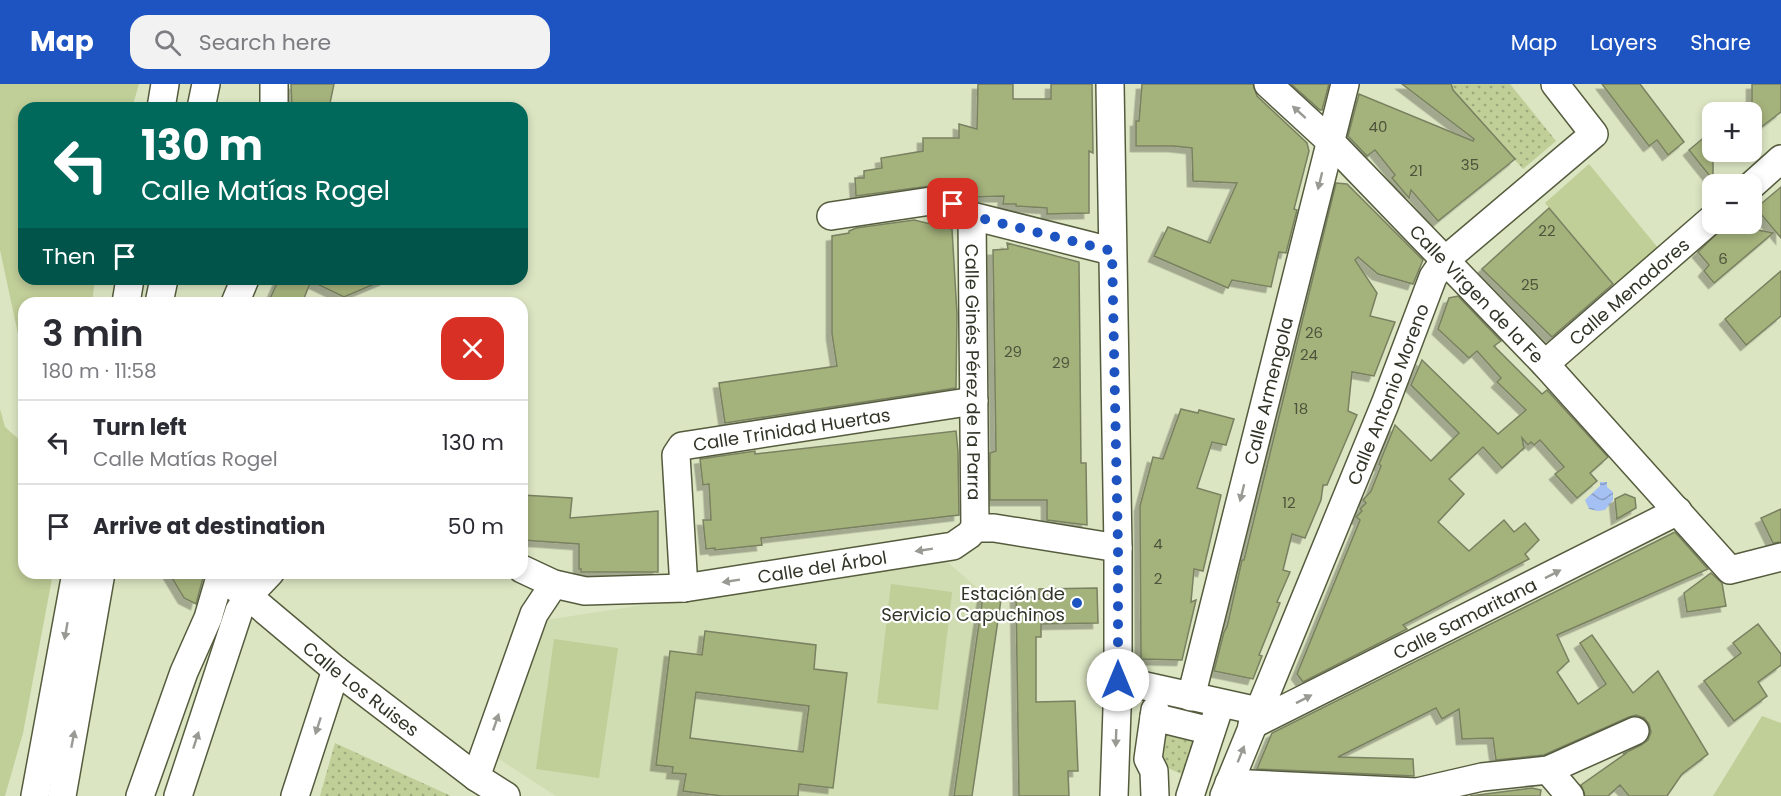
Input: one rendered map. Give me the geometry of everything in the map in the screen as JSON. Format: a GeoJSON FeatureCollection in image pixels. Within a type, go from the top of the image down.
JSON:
{"type":"FeatureCollection","features":[{"type":"Feature","properties":{"kind":"street"},"geometry":{"type":"LineString","coordinates":[[162,102],[165,84]]}},
{"type":"Feature","properties":{"kind":"street"},"geometry":{"type":"LineString","coordinates":[[202,102],[206,84]]}},
{"type":"Feature","properties":{"kind":"street"},"geometry":{"type":"LineString","coordinates":[[274,84],[274,102]]}},
{"type":"Feature","properties":{"kind":"street"},"geometry":{"type":"LineString","coordinates":[[1110,84],[1118,548],[1118,680],[1114,796]]}},
{"type":"Feature","properties":{"kind":"street","name":"Calle Virgen de la Fe"},"geometry":{"type":"LineString","coordinates":[[1268,84],[1330,141],[1545,364],[1730,570],[1781,557]]}},
{"type":"Feature","properties":{"kind":"street","name":"Calle Armengola"},"geometry":{"type":"LineString","coordinates":[[1191,697],[1345,84]]}},
{"type":"Feature","properties":{"kind":"street","name":"Calle Antonio Moreno"},"geometry":{"type":"LineString","coordinates":[[1226,790],[1385,404],[1432,277],[1444,261],[1594,134],[1555,84]]}},
{"type":"Feature","properties":{"kind":"street"},"geometry":{"type":"LineString","coordinates":[[1762,175],[1781,159]]}},
{"type":"Feature","properties":{"kind":"street"},"geometry":{"type":"LineString","coordinates":[[831,216],[931,201],[953,204],[972,216],[1112,251]]}},
{"type":"Feature","properties":{"kind":"street","name":"Calle Ginés Pérez de la Parra"},"geometry":{"type":"LineString","coordinates":[[972,216],[975,528]]}},
{"type":"Feature","properties":{"kind":"street","name":"Calle Menadores"},"geometry":{"type":"LineString","coordinates":[[1545,364],[1702,228]]}},
{"type":"Feature","properties":{"kind":"street","name":"Calle Trinidad Huertas"},"geometry":{"type":"LineString","coordinates":[[684,588],[676,455],[682,446],[974,401]]}},
{"type":"Feature","properties":{"kind":"street","name":"Calle Samaritana"},"geometry":{"type":"LineString","coordinates":[[1255,718],[1678,511]]}},
{"type":"Feature","properties":{"kind":"street"},"geometry":{"type":"LineString","coordinates":[[975,528],[994,528],[1118,548]]}},
{"type":"Feature","properties":{"kind":"street","name":"Calle del Árbol"},"geometry":{"type":"LineString","coordinates":[[528,572],[554,584],[585,591],[684,588],[953,546],[975,528]]}},
{"type":"Feature","properties":{"kind":"street"},"geometry":{"type":"LineString","coordinates":[[35,796],[75,579]]}},
{"type":"Feature","properties":{"kind":"street"},"geometry":{"type":"LineString","coordinates":[[62,796],[100,579]]}},
{"type":"Feature","properties":{"kind":"street"},"geometry":{"type":"LineString","coordinates":[[140,796],[184,672],[208,618],[219,579]]}},
{"type":"Feature","properties":{"kind":"street","name":"Calle Los Ruises"},"geometry":{"type":"LineString","coordinates":[[225,579],[336,670],[476,777],[506,796]]}},
{"type":"Feature","properties":{"kind":"street"},"geometry":{"type":"LineString","coordinates":[[178,796],[239,611],[248,596],[264,579]]}},
{"type":"Feature","properties":{"kind":"street"},"geometry":{"type":"LineString","coordinates":[[476,777],[534,614],[554,584]]}},
{"type":"Feature","properties":{"kind":"street"},"geometry":{"type":"LineString","coordinates":[[295,796],[336,670]]}},
{"type":"Feature","properties":{"kind":"street"},"geometry":{"type":"LineString","coordinates":[[1118,680],[1191,697],[1255,718]]}},
{"type":"Feature","properties":{"kind":"street"},"geometry":{"type":"LineString","coordinates":[[1155,796],[1154,771],[1148,759],[1158,731],[1214,722],[1198,759],[1190,796]]}},
{"type":"Feature","properties":{"kind":"street"},"geometry":{"type":"LineString","coordinates":[[1226,790],[1417,792],[1482,777],[1548,771],[1635,731]]}},
{"type":"Feature","properties":{"kind":"street"},"geometry":{"type":"LineString","coordinates":[[1169,769],[1183,796]]}},
{"type":"Feature","properties":{"kind":"street"},"geometry":{"type":"LineString","coordinates":[[1548,771],[1570,796]]}},
{"type":"Feature","properties":{"kind":"shaded area"},"geometry":{"type":"Polygon","coordinates":[[[0,84],[139,84],[134,102],[18,102],[18,285],[94,285],[93,297],[18,297],[18,334],[0,250],[0,84]]]}},
{"type":"Feature","properties":{"kind":"shaded area"},"geometry":{"type":"Polygon","coordinates":[[[1451,84],[1510,84],[1556,141],[1523,169],[1453,91],[1451,84]]]}},
{"type":"Feature","properties":{"kind":"shaded area"},"geometry":{"type":"Polygon","coordinates":[[[1589,164],[1663,254],[1620,292],[1545,203],[1589,164]]]}},
{"type":"Feature","properties":{"kind":"shaded area"},"geometry":{"type":"Polygon","coordinates":[[[0,409],[5,427],[18,439],[18,579],[52,579],[23,733],[5,796],[0,796],[0,409]]]}},
{"type":"Feature","properties":{"kind":"shaded area"},"geometry":{"type":"Polygon","coordinates":[[[944,559],[982,592],[952,796],[556,796],[496,757],[546,620],[944,559]]]}},
{"type":"Feature","properties":{"kind":"shaded area"},"geometry":{"type":"Polygon","coordinates":[[[891,584],[952,592],[938,710],[877,703],[891,584]]]}},
{"type":"Feature","properties":{"kind":"shaded area"},"geometry":{"type":"Polygon","coordinates":[[[554,639],[618,648],[599,778],[536,769],[554,639]]]}},
{"type":"Feature","properties":{"kind":"shaded area"},"geometry":{"type":"Polygon","coordinates":[[[1762,716],[1781,723],[1781,796],[1713,796],[1762,716]]]}},
{"type":"Feature","properties":{"kind":"shaded area"},"geometry":{"type":"Polygon","coordinates":[[[1162,726],[1201,739],[1188,777],[1148,759],[1162,726]]]}},
{"type":"Feature","properties":{"kind":"shaded area"},"geometry":{"type":"Polygon","coordinates":[[[335,743],[451,796],[320,796],[335,743]]]}},
{"type":"Feature","properties":{"kind":"water"},"geometry":{"type":"Polygon","coordinates":[[[1600,482],[1607,482],[1607,487],[1613,492],[1613,500],[1605,510],[1589,509],[1585,500],[1600,486],[1600,482]]]}},
{"type":"Feature","properties":{"kind":"building"},"geometry":{"type":"Polygon","coordinates":[[[291,84],[334,84],[330,102],[292,102],[291,84]]]}},
{"type":"Feature","properties":{"kind":"building"},"geometry":{"type":"Polygon","coordinates":[[[978,84],[1013,84],[1013,99],[1051,99],[1051,84],[1092,84],[1093,153],[1089,151],[1089,213],[1047,214],[1047,208],[1003,204],[1004,196],[973,197],[957,189],[937,185],[856,196],[855,178],[864,178],[864,171],[882,168],[881,158],[923,151],[923,138],[959,138],[959,124],[977,129],[978,84]]]}},
{"type":"Feature","properties":{"kind":"building"},"geometry":{"type":"Polygon","coordinates":[[[1142,84],[1253,84],[1257,96],[1307,143],[1309,151],[1294,209],[1297,210],[1286,253],[1279,252],[1271,287],[1232,280],[1228,288],[1154,256],[1168,227],[1210,243],[1237,183],[1193,181],[1192,148],[1136,146],[1136,121],[1139,121],[1142,84]]]}},
{"type":"Feature","properties":{"kind":"building"},"geometry":{"type":"Polygon","coordinates":[[[1291,84],[1329,84],[1322,110],[1320,110],[1291,84]]]}},
{"type":"Feature","properties":{"kind":"building"},"geometry":{"type":"Polygon","coordinates":[[[1402,84],[1451,84],[1453,90],[1515,159],[1438,221],[1411,190],[1409,198],[1392,178],[1395,175],[1375,150],[1367,156],[1348,136],[1359,94],[1473,141],[1474,139],[1402,84]]]}},
{"type":"Feature","properties":{"kind":"building"},"geometry":{"type":"Polygon","coordinates":[[[1602,84],[1640,84],[1684,142],[1668,155],[1657,140],[1649,146],[1602,84]]]}},
{"type":"Feature","properties":{"kind":"building"},"geometry":{"type":"Polygon","coordinates":[[[1752,84],[1781,84],[1781,112],[1762,126],[1762,102],[1752,102],[1752,84]]]}},
{"type":"Feature","properties":{"kind":"building"},"geometry":{"type":"Polygon","coordinates":[[[1702,139],[1702,162],[1713,162],[1713,174],[1708,174],[1689,150],[1702,139]]]}},
{"type":"Feature","properties":{"kind":"building"},"geometry":{"type":"Polygon","coordinates":[[[1336,183],[1347,184],[1423,260],[1413,284],[1378,274],[1358,257],[1355,260],[1377,293],[1370,316],[1395,322],[1374,376],[1352,372],[1348,411],[1357,415],[1327,485],[1323,485],[1321,500],[1305,538],[1292,534],[1283,570],[1290,572],[1277,602],[1280,603],[1259,655],[1262,656],[1253,679],[1214,671],[1227,627],[1242,560],[1244,560],[1336,183]]]}},
{"type":"Feature","properties":{"kind":"building"},"geometry":{"type":"Polygon","coordinates":[[[1781,187],[1781,238],[1762,215],[1762,203],[1781,187]]]}},
{"type":"Feature","properties":{"kind":"building"},"geometry":{"type":"Polygon","coordinates":[[[1549,208],[1613,284],[1552,337],[1482,269],[1549,208]]]}},
{"type":"Feature","properties":{"kind":"building"},"geometry":{"type":"Polygon","coordinates":[[[914,220],[952,229],[957,314],[956,388],[725,423],[719,383],[837,366],[832,334],[832,236],[849,233],[856,228],[914,220]]]}},
{"type":"Feature","properties":{"kind":"building"},"geometry":{"type":"Polygon","coordinates":[[[1762,231],[1773,233],[1714,283],[1704,271],[1709,265],[1698,252],[1717,234],[1762,234],[1762,231]]]}},
{"type":"Feature","properties":{"kind":"building"},"geometry":{"type":"Polygon","coordinates":[[[1007,243],[1079,262],[1081,463],[1086,463],[1087,525],[1047,520],[1047,500],[990,500],[990,453],[996,451],[993,250],[1008,249],[1007,243]]]}},
{"type":"Feature","properties":{"kind":"building"},"geometry":{"type":"Polygon","coordinates":[[[1781,271],[1781,316],[1746,345],[1725,319],[1781,271]]]}},
{"type":"Feature","properties":{"kind":"building"},"geometry":{"type":"Polygon","coordinates":[[[276,285],[309,285],[304,297],[271,297],[276,285]]]}},
{"type":"Feature","properties":{"kind":"building"},"geometry":{"type":"Polygon","coordinates":[[[319,285],[372,285],[344,297],[319,285]]]}},
{"type":"Feature","properties":{"kind":"building"},"geometry":{"type":"Polygon","coordinates":[[[1458,296],[1501,341],[1494,346],[1542,394],[1547,390],[1608,457],[1590,473],[1597,481],[1577,498],[1555,474],[1564,467],[1540,440],[1534,445],[1531,442],[1528,445],[1522,438],[1524,448],[1502,468],[1483,447],[1449,479],[1464,494],[1438,522],[1469,551],[1504,520],[1514,532],[1525,523],[1539,540],[1525,554],[1529,559],[1403,625],[1407,629],[1303,682],[1297,674],[1360,520],[1356,517],[1366,503],[1363,500],[1371,491],[1395,425],[1431,461],[1459,433],[1411,385],[1422,360],[1498,434],[1526,410],[1497,382],[1501,378],[1477,351],[1469,358],[1438,329],[1449,298],[1458,296]]]}},
{"type":"Feature","properties":{"kind":"building"},"geometry":{"type":"Polygon","coordinates":[[[1181,409],[1198,413],[1199,410],[1234,419],[1226,445],[1212,442],[1197,488],[1221,495],[1203,571],[1194,569],[1191,602],[1196,600],[1182,660],[1141,659],[1140,506],[1153,457],[1163,459],[1181,409]]]}},
{"type":"Feature","properties":{"kind":"building"},"geometry":{"type":"Polygon","coordinates":[[[956,431],[959,515],[761,538],[762,545],[706,549],[703,520],[711,520],[709,484],[703,485],[700,459],[755,451],[755,454],[956,431]]]}},
{"type":"Feature","properties":{"kind":"building"},"geometry":{"type":"Polygon","coordinates":[[[1625,494],[1635,498],[1636,508],[1617,519],[1615,499],[1625,494]]]}},
{"type":"Feature","properties":{"kind":"building"},"geometry":{"type":"Polygon","coordinates":[[[528,495],[572,498],[570,518],[658,511],[658,572],[581,572],[579,544],[528,540],[528,495]]]}},
{"type":"Feature","properties":{"kind":"building"},"geometry":{"type":"Polygon","coordinates":[[[1781,509],[1781,542],[1773,543],[1761,518],[1781,509]]]}},
{"type":"Feature","properties":{"kind":"building"},"geometry":{"type":"Polygon","coordinates":[[[1675,532],[1708,569],[1557,635],[1569,661],[1557,672],[1578,704],[1606,684],[1580,643],[1592,635],[1633,693],[1658,671],[1708,754],[1682,774],[1667,796],[1629,796],[1620,785],[1608,796],[1585,796],[1581,785],[1625,754],[1623,754],[1648,740],[1651,732],[1649,724],[1644,718],[1636,715],[1544,755],[1496,760],[1493,738],[1462,739],[1459,709],[1442,719],[1436,708],[1338,757],[1413,759],[1414,776],[1257,769],[1272,733],[1675,532]]]}},
{"type":"Feature","properties":{"kind":"building"},"geometry":{"type":"Polygon","coordinates":[[[1711,573],[1722,583],[1726,606],[1687,612],[1684,593],[1711,573]]]}},
{"type":"Feature","properties":{"kind":"building"},"geometry":{"type":"Polygon","coordinates":[[[173,579],[203,579],[196,604],[184,598],[173,579]]]}},
{"type":"Feature","properties":{"kind":"building"},"geometry":{"type":"Polygon","coordinates":[[[1097,588],[1098,623],[1041,624],[1041,637],[1036,637],[1036,702],[1075,701],[1078,771],[1068,771],[1069,796],[1019,796],[1016,596],[1019,597],[1019,594],[1039,599],[1039,589],[1097,588]]]}},
{"type":"Feature","properties":{"kind":"building"},"geometry":{"type":"Polygon","coordinates":[[[984,589],[1002,593],[972,796],[954,796],[984,589]]]}},
{"type":"Feature","properties":{"kind":"building"},"geometry":{"type":"Polygon","coordinates":[[[1758,624],[1781,654],[1781,665],[1758,682],[1767,696],[1734,721],[1704,681],[1741,653],[1733,643],[1758,624]]]}},
{"type":"Feature","properties":{"kind":"building"},"geometry":{"type":"Polygon","coordinates":[[[705,631],[816,645],[814,669],[847,673],[833,788],[799,784],[798,796],[722,796],[683,791],[686,774],[672,773],[673,767],[656,765],[670,651],[702,655],[705,631]],[[696,692],[690,738],[803,752],[809,706],[696,692]]]}},
{"type":"Feature","properties":{"kind":"building"},"geometry":{"type":"Polygon","coordinates":[[[1532,788],[1541,790],[1540,796],[1470,796],[1532,788]]]}},
{"type":"Feature","properties":{"kind":"place","name":"Estación de Servicio Capuchinos"},"geometry":{"type":"Point","coordinates":[1077,603]}},
{"type":"Feature","properties":{"kind":"route"},"geometry":{"type":"LineString","coordinates":[[953,204],[972,216],[1112,251],[1118,548],[1118,680]]}}]}
